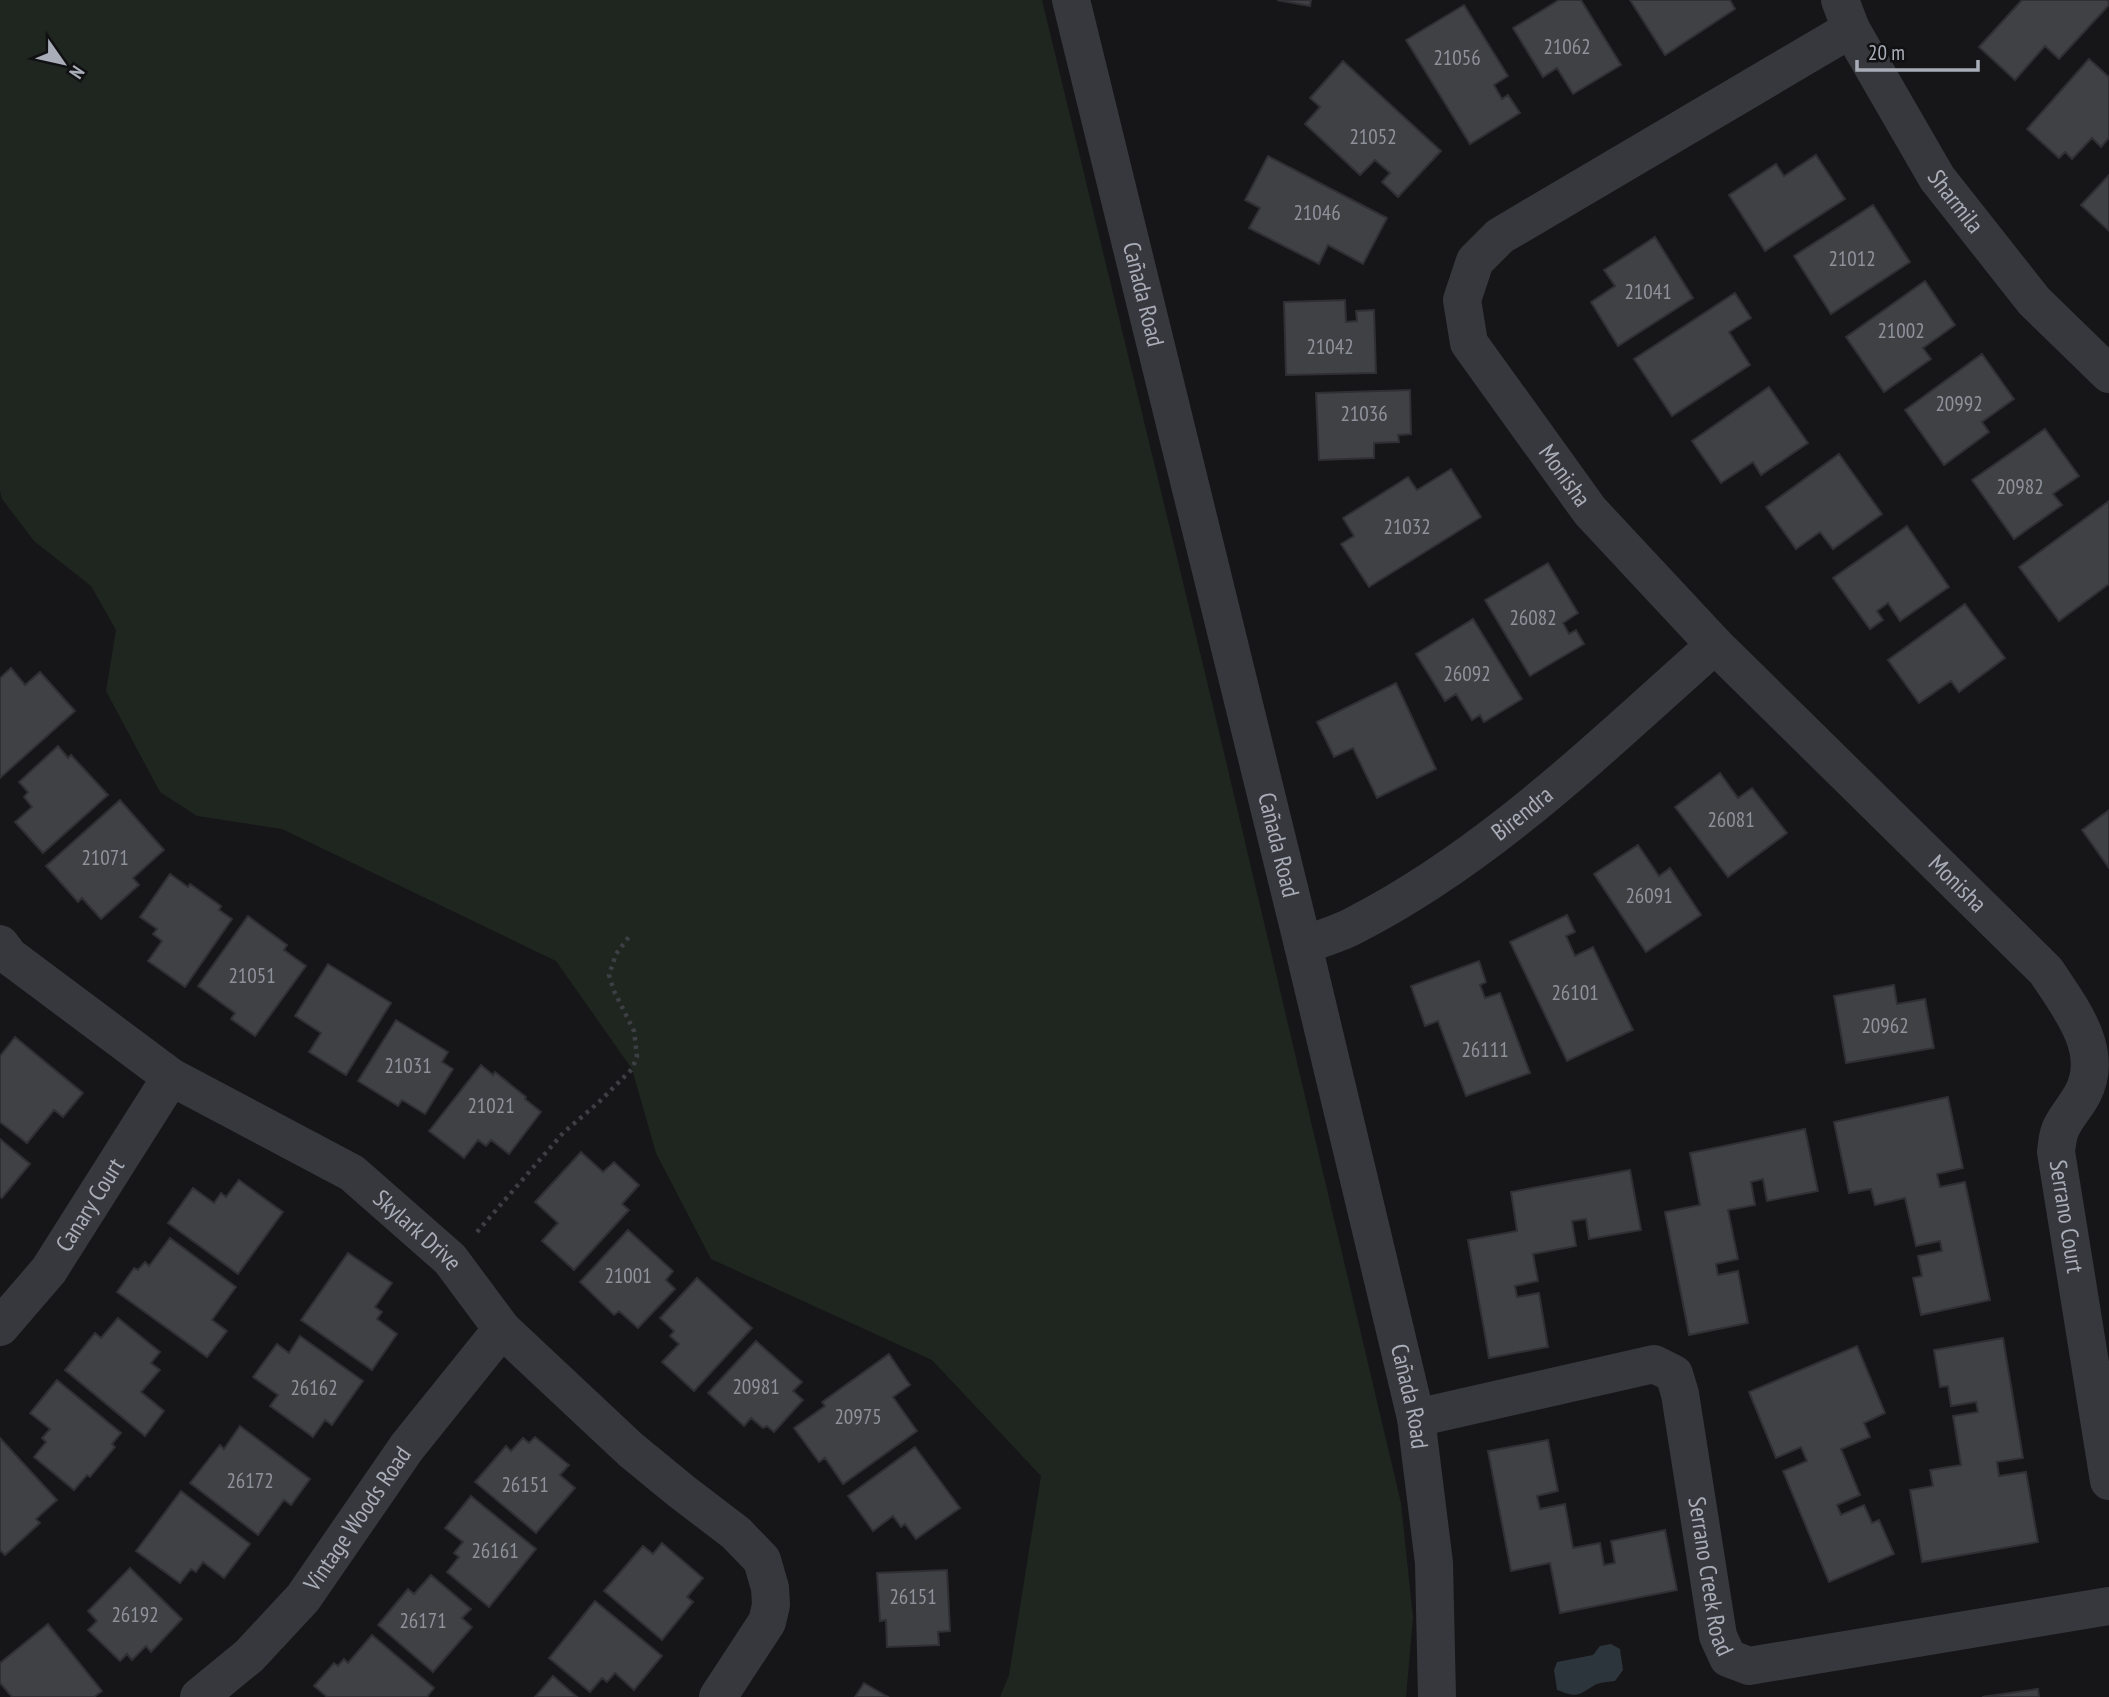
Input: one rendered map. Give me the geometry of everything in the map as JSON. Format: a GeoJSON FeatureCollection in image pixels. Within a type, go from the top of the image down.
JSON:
{"type":"FeatureCollection","features":[{"type":"Feature","properties":{"kind":"street","name":"Cañada Road"},"geometry":{"type":"LineString","coordinates":[[1071,0],[1416,1418],[1434,1563],[1437,1697]]}},
{"type":"Feature","properties":{"kind":"street","name":"Sharmila"},"geometry":{"type":"LineString","coordinates":[[1845,14],[1937,178],[2034,301],[2109,374]]}},
{"type":"Feature","properties":{"kind":"street","name":"Monisha"},"geometry":{"type":"LineString","coordinates":[[1845,14],[1500,236],[1475,261],[1461,300],[1469,343],[1590,511],[1715,645],[2046,971]]}},
{"type":"Feature","properties":{"kind":"street","name":"Birendra"},"geometry":{"type":"LineString","coordinates":[[1303,945],[1351,927],[1426,885],[1509,826],[1715,645]]}},
{"type":"Feature","properties":{"kind":"street","name":"Skylark Drive"},"geometry":{"type":"LineString","coordinates":[[0,944],[9,956],[171,1077],[352,1172],[450,1259],[502,1329],[631,1450],[736,1532],[762,1560],[770,1588],[771,1605],[767,1622],[718,1697]]}},
{"type":"Feature","properties":{"kind":"street","name":"Serrano Court"},"geometry":{"type":"LineString","coordinates":[[2046,971],[2076,1016],[2090,1059],[2090,1079],[2061,1127],[2056,1152],[2109,1481]]}},
{"type":"Feature","properties":{"kind":"street","name":"Canary Court"},"geometry":{"type":"LineString","coordinates":[[0,1327],[49,1270],[171,1077]]}},
{"type":"Feature","properties":{"kind":"street","name":"Vintage Woods Road"},"geometry":{"type":"LineString","coordinates":[[199,1697],[249,1656],[303,1598],[407,1447],[502,1329]]}},
{"type":"Feature","properties":{"kind":"street","name":"Serrano Creek Road"},"geometry":{"type":"LineString","coordinates":[[1416,1418],[1654,1364],[1674,1374],[1681,1394],[1718,1636],[1728,1658],[1749,1666],[2109,1606]]}},
{"type":"Feature","properties":{"kind":"path"},"geometry":{"type":"LineString","coordinates":[[450,1259],[507,1200],[564,1133],[632,1069],[637,1057],[634,1031],[609,975],[615,954],[631,934]]}},
{"type":"Feature","properties":{"kind":"shaded area"},"geometry":{"type":"Polygon","coordinates":[[[0,0],[1042,0],[1212,702],[1401,1503],[1413,1618],[1406,1697],[1000,1697],[1009,1675],[1041,1476],[932,1360],[711,1259],[656,1153],[632,1069],[556,961],[282,829],[197,816],[160,792],[106,691],[116,630],[91,586],[34,541],[2,499],[0,491],[0,0]]]}},
{"type":"Feature","properties":{"kind":"shaded area"},"geometry":{"type":"Polygon","coordinates":[[[1611,1644],[1620,1649],[1623,1670],[1615,1681],[1598,1684],[1576,1695],[1557,1690],[1554,1670],[1557,1662],[1593,1655],[1600,1646],[1611,1644]]]}},
{"type":"Feature","properties":{"kind":"building"},"geometry":{"type":"Polygon","coordinates":[[[1277,0],[1311,0],[1310,6],[1277,0]]]}},
{"type":"Feature","properties":{"kind":"building"},"geometry":{"type":"Polygon","coordinates":[[[1559,0],[1581,0],[1621,65],[1573,94],[1557,68],[1543,77],[1513,28],[1559,0]]]}},
{"type":"Feature","properties":{"kind":"building"},"geometry":{"type":"Polygon","coordinates":[[[1630,0],[1730,0],[1735,9],[1665,55],[1630,0]]]}},
{"type":"Feature","properties":{"kind":"building"},"geometry":{"type":"Polygon","coordinates":[[[2022,0],[2108,0],[2109,5],[2059,59],[2045,46],[2015,80],[1979,47],[2022,0]]]}},
{"type":"Feature","properties":{"kind":"building"},"geometry":{"type":"Polygon","coordinates":[[[1464,5],[1508,76],[1494,85],[1502,99],[1508,95],[1520,113],[1470,144],[1406,40],[1464,5]]]}},
{"type":"Feature","properties":{"kind":"building"},"geometry":{"type":"Polygon","coordinates":[[[2089,59],[2109,77],[2109,138],[2101,147],[2092,138],[2072,159],[2065,152],[2059,158],[2027,129],[2089,59]]]}},
{"type":"Feature","properties":{"kind":"building"},"geometry":{"type":"Polygon","coordinates":[[[1343,61],[1441,151],[1398,197],[1382,182],[1390,173],[1375,160],[1360,175],[1305,124],[1320,107],[1310,98],[1343,61]]]}},
{"type":"Feature","properties":{"kind":"building"},"geometry":{"type":"Polygon","coordinates":[[[1816,155],[1845,199],[1765,251],[1729,195],[1776,164],[1784,176],[1816,155]]]}},
{"type":"Feature","properties":{"kind":"building"},"geometry":{"type":"Polygon","coordinates":[[[1268,156],[1387,218],[1363,264],[1328,245],[1319,264],[1249,228],[1260,208],[1245,200],[1268,156]]]}},
{"type":"Feature","properties":{"kind":"building"},"geometry":{"type":"Polygon","coordinates":[[[2109,175],[2109,231],[2081,205],[2109,175]]]}},
{"type":"Feature","properties":{"kind":"building"},"geometry":{"type":"Polygon","coordinates":[[[1873,205],[1910,262],[1831,314],[1794,256],[1873,205]]]}},
{"type":"Feature","properties":{"kind":"building"},"geometry":{"type":"Polygon","coordinates":[[[1655,237],[1693,298],[1618,346],[1591,302],[1615,286],[1604,270],[1655,237]]]}},
{"type":"Feature","properties":{"kind":"building"},"geometry":{"type":"Polygon","coordinates":[[[1925,281],[1955,325],[1923,348],[1931,359],[1884,392],[1846,337],[1925,281]]]}},
{"type":"Feature","properties":{"kind":"building"},"geometry":{"type":"Polygon","coordinates":[[[1735,293],[1751,318],[1729,332],[1750,365],[1672,416],[1634,359],[1735,293]]]}},
{"type":"Feature","properties":{"kind":"building"},"geometry":{"type":"Polygon","coordinates":[[[1345,300],[1346,322],[1357,321],[1356,311],[1374,310],[1376,373],[1286,375],[1284,302],[1345,300]]]}},
{"type":"Feature","properties":{"kind":"building"},"geometry":{"type":"Polygon","coordinates":[[[1982,354],[2014,399],[1982,422],[1989,432],[1944,465],[1905,410],[1982,354]]]}},
{"type":"Feature","properties":{"kind":"building"},"geometry":{"type":"Polygon","coordinates":[[[1769,387],[1808,443],[1761,475],[1753,462],[1721,483],[1692,441],[1769,387]]]}},
{"type":"Feature","properties":{"kind":"building"},"geometry":{"type":"Polygon","coordinates":[[[1410,390],[1411,434],[1398,435],[1399,442],[1374,443],[1374,458],[1319,460],[1316,393],[1410,390]]]}},
{"type":"Feature","properties":{"kind":"building"},"geometry":{"type":"Polygon","coordinates":[[[2045,429],[2079,476],[2053,494],[2062,505],[2014,539],[1972,480],[2045,429]]]}},
{"type":"Feature","properties":{"kind":"building"},"geometry":{"type":"Polygon","coordinates":[[[1839,454],[1882,514],[1833,549],[1820,532],[1796,549],[1766,507],[1839,454]]]}},
{"type":"Feature","properties":{"kind":"building"},"geometry":{"type":"Polygon","coordinates":[[[1451,469],[1481,517],[1369,587],[1341,544],[1354,536],[1343,518],[1408,477],[1417,490],[1451,469]]]}},
{"type":"Feature","properties":{"kind":"building"},"geometry":{"type":"Polygon","coordinates":[[[2109,501],[2109,584],[2059,621],[2019,567],[2109,501]]]}},
{"type":"Feature","properties":{"kind":"building"},"geometry":{"type":"Polygon","coordinates":[[[1907,526],[1949,587],[1900,621],[1888,603],[1877,611],[1883,620],[1870,629],[1833,578],[1907,526]]]}},
{"type":"Feature","properties":{"kind":"building"},"geometry":{"type":"Polygon","coordinates":[[[1548,563],[1578,613],[1563,623],[1569,634],[1576,630],[1584,644],[1530,676],[1485,600],[1548,563]]]}},
{"type":"Feature","properties":{"kind":"building"},"geometry":{"type":"Polygon","coordinates":[[[1965,604],[2005,658],[1959,692],[1951,681],[1919,703],[1888,660],[1965,604]]]}},
{"type":"Feature","properties":{"kind":"building"},"geometry":{"type":"Polygon","coordinates":[[[1473,619],[1522,699],[1484,722],[1480,715],[1472,720],[1456,694],[1445,701],[1416,654],[1473,619]]]}},
{"type":"Feature","properties":{"kind":"building"},"geometry":{"type":"Polygon","coordinates":[[[11,668],[25,685],[40,672],[75,711],[0,778],[0,678],[11,668]]]}},
{"type":"Feature","properties":{"kind":"building"},"geometry":{"type":"Polygon","coordinates":[[[1396,683],[1436,769],[1377,798],[1353,748],[1334,757],[1317,722],[1396,683]]]}},
{"type":"Feature","properties":{"kind":"building"},"geometry":{"type":"Polygon","coordinates":[[[58,746],[68,758],[71,755],[108,795],[43,853],[15,822],[32,807],[24,797],[28,792],[19,782],[58,746]]]}},
{"type":"Feature","properties":{"kind":"building"},"geometry":{"type":"Polygon","coordinates":[[[1720,773],[1738,798],[1752,788],[1787,833],[1728,877],[1675,807],[1720,773]]]}},
{"type":"Feature","properties":{"kind":"building"},"geometry":{"type":"Polygon","coordinates":[[[120,800],[164,850],[133,878],[139,885],[101,919],[82,898],[78,902],[46,866],[120,800]]]}},
{"type":"Feature","properties":{"kind":"building"},"geometry":{"type":"Polygon","coordinates":[[[2109,810],[2109,868],[2082,830],[2109,810]]]}},
{"type":"Feature","properties":{"kind":"building"},"geometry":{"type":"Polygon","coordinates":[[[1638,845],[1659,876],[1670,868],[1701,915],[1646,952],[1594,874],[1638,845]]]}},
{"type":"Feature","properties":{"kind":"building"},"geometry":{"type":"Polygon","coordinates":[[[170,874],[188,887],[190,884],[221,906],[219,910],[232,919],[185,987],[148,961],[162,941],[153,934],[157,929],[140,917],[170,874]]]}},
{"type":"Feature","properties":{"kind":"building"},"geometry":{"type":"Polygon","coordinates":[[[1567,915],[1575,932],[1566,936],[1575,956],[1593,947],[1633,1030],[1567,1061],[1510,942],[1567,915]]]}},
{"type":"Feature","properties":{"kind":"building"},"geometry":{"type":"Polygon","coordinates":[[[248,916],[287,945],[284,950],[306,966],[255,1036],[231,1019],[235,1013],[198,986],[248,916]]]}},
{"type":"Feature","properties":{"kind":"building"},"geometry":{"type":"Polygon","coordinates":[[[1479,961],[1486,982],[1480,985],[1485,998],[1500,993],[1530,1073],[1466,1096],[1438,1021],[1425,1026],[1411,986],[1479,961]]]}},
{"type":"Feature","properties":{"kind":"building"},"geometry":{"type":"Polygon","coordinates":[[[328,964],[391,1003],[346,1075],[309,1052],[321,1033],[295,1016],[328,964]]]}},
{"type":"Feature","properties":{"kind":"building"},"geometry":{"type":"Polygon","coordinates":[[[1894,985],[1897,1004],[1925,999],[1934,1048],[1846,1063],[1834,996],[1894,985]]]}},
{"type":"Feature","properties":{"kind":"building"},"geometry":{"type":"Polygon","coordinates":[[[396,1020],[448,1052],[442,1062],[453,1069],[425,1114],[402,1100],[398,1106],[358,1081],[396,1020]]]}},
{"type":"Feature","properties":{"kind":"building"},"geometry":{"type":"Polygon","coordinates":[[[15,1037],[83,1093],[63,1117],[54,1110],[27,1143],[0,1122],[0,1056],[15,1037]]]}},
{"type":"Feature","properties":{"kind":"building"},"geometry":{"type":"Polygon","coordinates":[[[481,1065],[493,1075],[495,1072],[541,1112],[509,1154],[491,1140],[486,1146],[478,1140],[464,1158],[429,1131],[481,1065]]]}},
{"type":"Feature","properties":{"kind":"building"},"geometry":{"type":"Polygon","coordinates":[[[1948,1097],[1963,1168],[1937,1174],[1940,1187],[1965,1182],[1990,1300],[1921,1315],[1913,1278],[1922,1276],[1918,1256],[1942,1251],[1940,1241],[1916,1246],[1905,1198],[1875,1205],[1871,1189],[1849,1193],[1834,1122],[1948,1097]]]}},
{"type":"Feature","properties":{"kind":"building"},"geometry":{"type":"Polygon","coordinates":[[[1805,1129],[1818,1191],[1767,1201],[1763,1179],[1751,1182],[1755,1205],[1728,1210],[1738,1259],[1716,1264],[1718,1275],[1738,1271],[1748,1323],[1689,1335],[1665,1212],[1700,1205],[1690,1153],[1805,1129]]]}},
{"type":"Feature","properties":{"kind":"building"},"geometry":{"type":"Polygon","coordinates":[[[0,1139],[30,1164],[2,1198],[0,1197],[0,1139]]]}},
{"type":"Feature","properties":{"kind":"building"},"geometry":{"type":"Polygon","coordinates":[[[581,1152],[603,1172],[614,1162],[639,1185],[622,1204],[629,1210],[574,1270],[542,1241],[558,1223],[535,1202],[581,1152]]]}},
{"type":"Feature","properties":{"kind":"building"},"geometry":{"type":"Polygon","coordinates":[[[1630,1170],[1641,1230],[1589,1239],[1586,1219],[1572,1221],[1576,1246],[1533,1254],[1538,1281],[1515,1286],[1517,1297],[1539,1293],[1548,1347],[1489,1358],[1468,1240],[1517,1231],[1511,1192],[1630,1170]]]}},
{"type":"Feature","properties":{"kind":"building"},"geometry":{"type":"Polygon","coordinates":[[[239,1180],[283,1212],[238,1274],[168,1223],[193,1188],[214,1203],[221,1193],[226,1197],[239,1180]]]}},
{"type":"Feature","properties":{"kind":"building"},"geometry":{"type":"Polygon","coordinates":[[[628,1230],[673,1271],[666,1280],[675,1289],[638,1328],[619,1311],[614,1315],[580,1282],[628,1230]]]}},
{"type":"Feature","properties":{"kind":"building"},"geometry":{"type":"Polygon","coordinates":[[[170,1238],[236,1287],[212,1320],[227,1331],[207,1357],[117,1292],[134,1268],[138,1270],[145,1262],[149,1266],[170,1238]]]}},
{"type":"Feature","properties":{"kind":"building"},"geometry":{"type":"Polygon","coordinates":[[[348,1253],[392,1283],[375,1307],[382,1312],[377,1319],[397,1334],[372,1370],[301,1320],[348,1253]]]}},
{"type":"Feature","properties":{"kind":"building"},"geometry":{"type":"Polygon","coordinates":[[[697,1278],[752,1328],[694,1391],[662,1362],[679,1344],[670,1336],[674,1331],[660,1318],[697,1278]]]}},
{"type":"Feature","properties":{"kind":"building"},"geometry":{"type":"Polygon","coordinates":[[[118,1318],[160,1352],[151,1363],[160,1370],[141,1392],[164,1411],[145,1436],[65,1370],[95,1333],[101,1338],[118,1318]]]}},
{"type":"Feature","properties":{"kind":"building"},"geometry":{"type":"Polygon","coordinates":[[[300,1336],[363,1381],[332,1425],[325,1420],[313,1437],[270,1406],[278,1395],[253,1377],[277,1344],[289,1353],[300,1336]]]}},
{"type":"Feature","properties":{"kind":"building"},"geometry":{"type":"Polygon","coordinates":[[[2003,1338],[2023,1458],[1997,1462],[1999,1476],[2026,1472],[2038,1542],[1922,1562],[1910,1490],[1933,1486],[1930,1470],[1961,1465],[1953,1416],[1978,1412],[1976,1402],[1951,1406],[1948,1386],[1940,1387],[1934,1350],[2003,1338]]]}},
{"type":"Feature","properties":{"kind":"building"},"geometry":{"type":"Polygon","coordinates":[[[756,1341],[802,1382],[793,1391],[803,1400],[774,1432],[767,1426],[763,1428],[751,1418],[744,1426],[708,1393],[756,1341]]]}},
{"type":"Feature","properties":{"kind":"building"},"geometry":{"type":"Polygon","coordinates":[[[1857,1346],[1885,1413],[1864,1423],[1870,1437],[1841,1449],[1860,1495],[1837,1505],[1841,1515],[1864,1505],[1872,1523],[1879,1520],[1894,1554],[1829,1582],[1783,1471],[1807,1461],[1801,1447],[1776,1458],[1749,1392],[1857,1346]]]}},
{"type":"Feature","properties":{"kind":"building"},"geometry":{"type":"Polygon","coordinates":[[[889,1354],[910,1385],[893,1397],[917,1431],[843,1484],[825,1458],[819,1462],[794,1428],[825,1406],[822,1402],[889,1354]]]}},
{"type":"Feature","properties":{"kind":"building"},"geometry":{"type":"Polygon","coordinates":[[[57,1380],[121,1433],[112,1444],[115,1447],[90,1477],[87,1475],[74,1490],[34,1457],[46,1442],[42,1438],[50,1429],[30,1413],[57,1380]]]}},
{"type":"Feature","properties":{"kind":"building"},"geometry":{"type":"Polygon","coordinates":[[[240,1426],[310,1479],[291,1505],[284,1500],[258,1535],[190,1483],[220,1445],[224,1449],[240,1426]]]}},
{"type":"Feature","properties":{"kind":"building"},"geometry":{"type":"Polygon","coordinates":[[[535,1437],[569,1465],[560,1475],[575,1488],[536,1533],[475,1482],[506,1446],[511,1451],[523,1438],[529,1443],[535,1437]]]}},
{"type":"Feature","properties":{"kind":"building"},"geometry":{"type":"Polygon","coordinates":[[[0,1438],[57,1500],[36,1519],[40,1523],[5,1555],[0,1550],[0,1438]]]}},
{"type":"Feature","properties":{"kind":"building"},"geometry":{"type":"Polygon","coordinates":[[[1548,1440],[1558,1491],[1537,1496],[1540,1509],[1565,1504],[1573,1548],[1600,1543],[1604,1565],[1615,1563],[1611,1541],[1665,1530],[1677,1590],[1560,1613],[1550,1563],[1511,1571],[1488,1451],[1548,1440]]]}},
{"type":"Feature","properties":{"kind":"building"},"geometry":{"type":"Polygon","coordinates":[[[915,1447],[960,1508],[916,1539],[905,1524],[901,1527],[893,1516],[873,1531],[848,1496],[915,1447]]]}},
{"type":"Feature","properties":{"kind":"building"},"geometry":{"type":"Polygon","coordinates":[[[181,1491],[250,1544],[224,1578],[203,1562],[196,1572],[191,1569],[180,1583],[136,1551],[181,1491]]]}},
{"type":"Feature","properties":{"kind":"building"},"geometry":{"type":"Polygon","coordinates":[[[471,1496],[536,1549],[489,1607],[447,1572],[459,1557],[454,1553],[463,1542],[445,1528],[471,1496]]]}},
{"type":"Feature","properties":{"kind":"building"},"geometry":{"type":"Polygon","coordinates":[[[662,1543],[703,1578],[687,1597],[693,1602],[662,1640],[604,1591],[643,1546],[653,1554],[662,1543]]]}},
{"type":"Feature","properties":{"kind":"building"},"geometry":{"type":"Polygon","coordinates":[[[130,1568],[182,1619],[151,1652],[146,1646],[132,1660],[127,1654],[120,1661],[88,1630],[97,1621],[88,1611],[130,1568]]]}},
{"type":"Feature","properties":{"kind":"building"},"geometry":{"type":"Polygon","coordinates":[[[947,1570],[950,1631],[938,1632],[939,1645],[887,1647],[886,1620],[880,1621],[877,1573],[947,1570]]]}},
{"type":"Feature","properties":{"kind":"building"},"geometry":{"type":"Polygon","coordinates":[[[431,1575],[471,1609],[462,1618],[472,1627],[433,1672],[378,1625],[408,1589],[414,1594],[431,1575]]]}},
{"type":"Feature","properties":{"kind":"building"},"geometry":{"type":"Polygon","coordinates":[[[595,1601],[662,1656],[634,1690],[615,1673],[607,1682],[602,1678],[590,1692],[549,1658],[595,1601]]]}},
{"type":"Feature","properties":{"kind":"building"},"geometry":{"type":"Polygon","coordinates":[[[48,1624],[102,1691],[94,1697],[12,1697],[0,1683],[0,1663],[48,1624]]]}},
{"type":"Feature","properties":{"kind":"building"},"geometry":{"type":"Polygon","coordinates":[[[372,1635],[434,1688],[427,1697],[327,1697],[314,1686],[334,1663],[338,1666],[344,1659],[348,1663],[372,1635]]]}},
{"type":"Feature","properties":{"kind":"building"},"geometry":{"type":"Polygon","coordinates":[[[553,1676],[577,1697],[535,1697],[553,1676]]]}},
{"type":"Feature","properties":{"kind":"building"},"geometry":{"type":"Polygon","coordinates":[[[864,1683],[888,1697],[855,1697],[864,1683]]]}},
{"type":"Feature","properties":{"kind":"building"},"geometry":{"type":"Polygon","coordinates":[[[2038,1689],[2039,1697],[1982,1697],[2038,1689]]]}}]}
